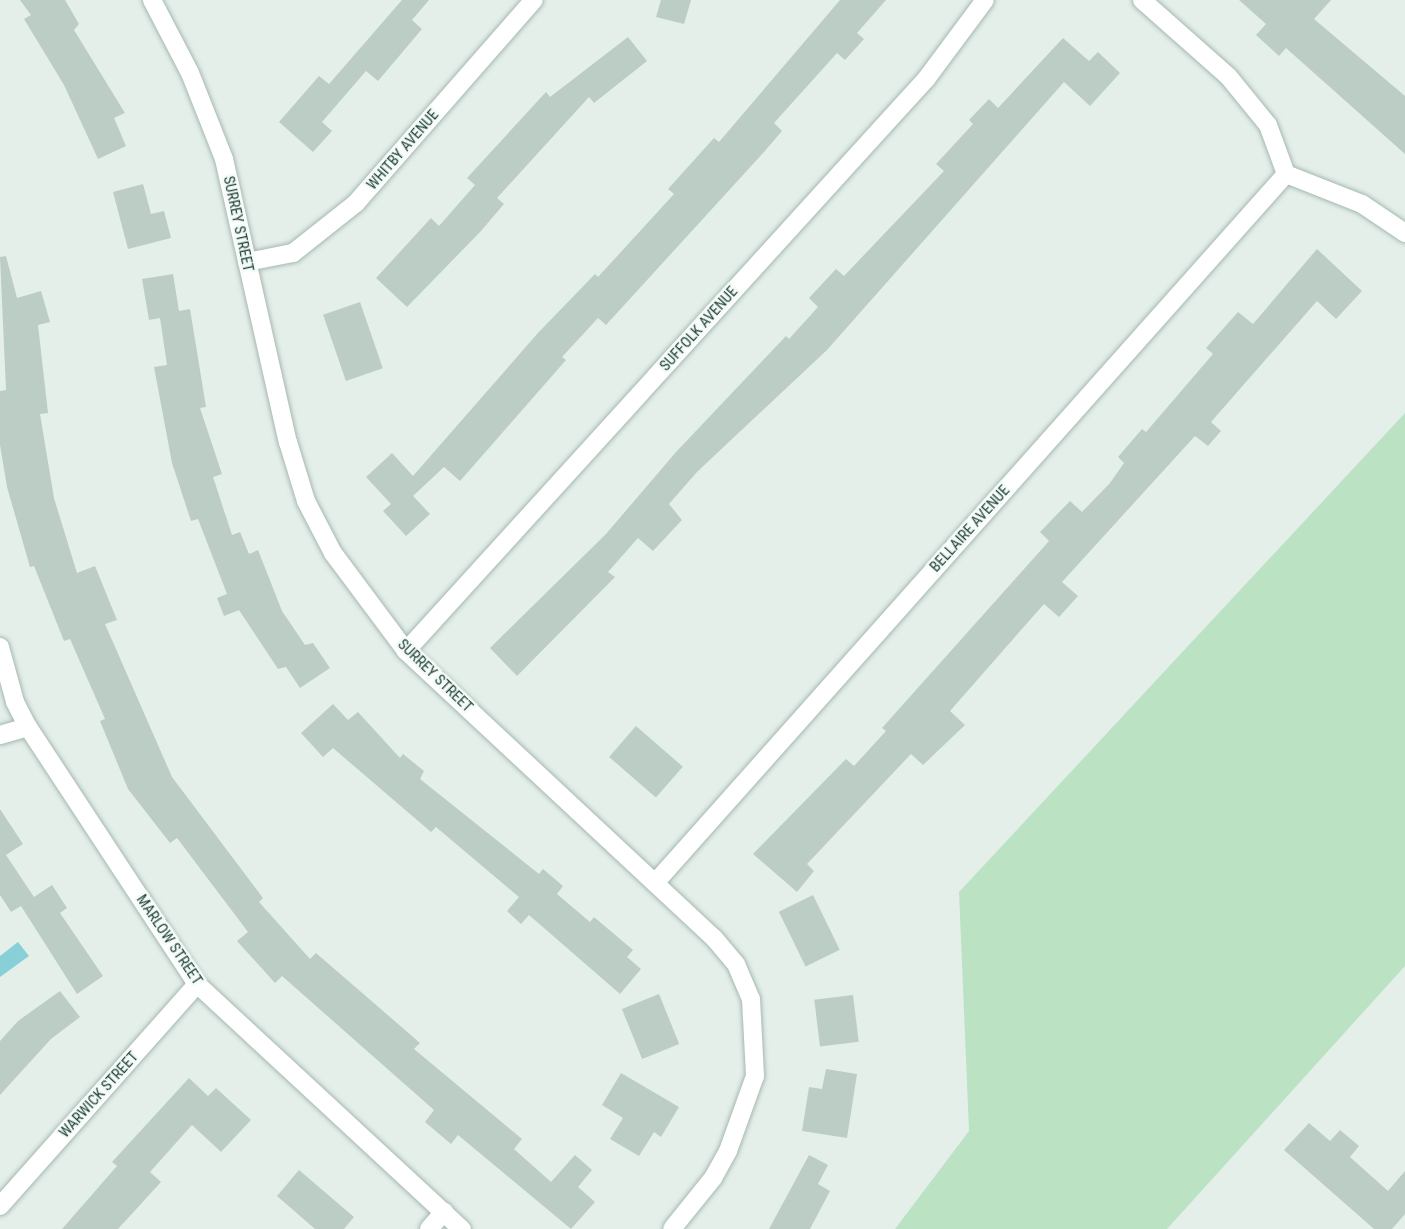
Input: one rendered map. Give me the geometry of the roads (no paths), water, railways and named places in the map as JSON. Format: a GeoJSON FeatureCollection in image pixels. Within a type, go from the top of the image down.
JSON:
{"type":"FeatureCollection","features":[{"type":"Feature","properties":{"kind":"street","name":"SURREY STREET"},"geometry":{"type":"LineString","coordinates":[[152,0],[213,129],[247,262],[288,442],[306,501],[333,553],[406,651],[655,883],[736,964],[751,999],[755,1076],[728,1151],[713,1178],[672,1229]]}},
{"type":"Feature","properties":{"kind":"street","name":"WHITBY AVENUE"},"geometry":{"type":"LineString","coordinates":[[247,262],[293,253],[356,203],[534,0]]}},
{"type":"Feature","properties":{"kind":"street","name":"SUFFOLK AVENUE"},"geometry":{"type":"LineString","coordinates":[[406,651],[927,78],[985,0]]}},
{"type":"Feature","properties":{"kind":"street"},"geometry":{"type":"LineString","coordinates":[[1142,0],[1235,84],[1268,125],[1286,174],[1362,204],[1405,233]]}},
{"type":"Feature","properties":{"kind":"street","name":"BELLAIRE AVENUE"},"geometry":{"type":"LineString","coordinates":[[655,883],[1286,174]]}},
{"type":"Feature","properties":{"kind":"street","name":"MARLOW STREET"},"geometry":{"type":"LineString","coordinates":[[0,647],[15,702],[28,727],[197,984],[462,1229]]}},
{"type":"Feature","properties":{"kind":"street"},"geometry":{"type":"LineString","coordinates":[[0,735],[28,727]]}},
{"type":"Feature","properties":{"kind":"street","name":"WARWICK STREET"},"geometry":{"type":"LineString","coordinates":[[0,1206],[197,984]]}},
{"type":"Feature","properties":{"kind":"street"},"geometry":{"type":"LineString","coordinates":[[429,1229],[444,1212]]}},
{"type":"Feature","properties":{"kind":"water"},"geometry":{"type":"Polygon","coordinates":[[[18,942],[29,956],[0,977],[0,956],[18,942]]]}}]}
